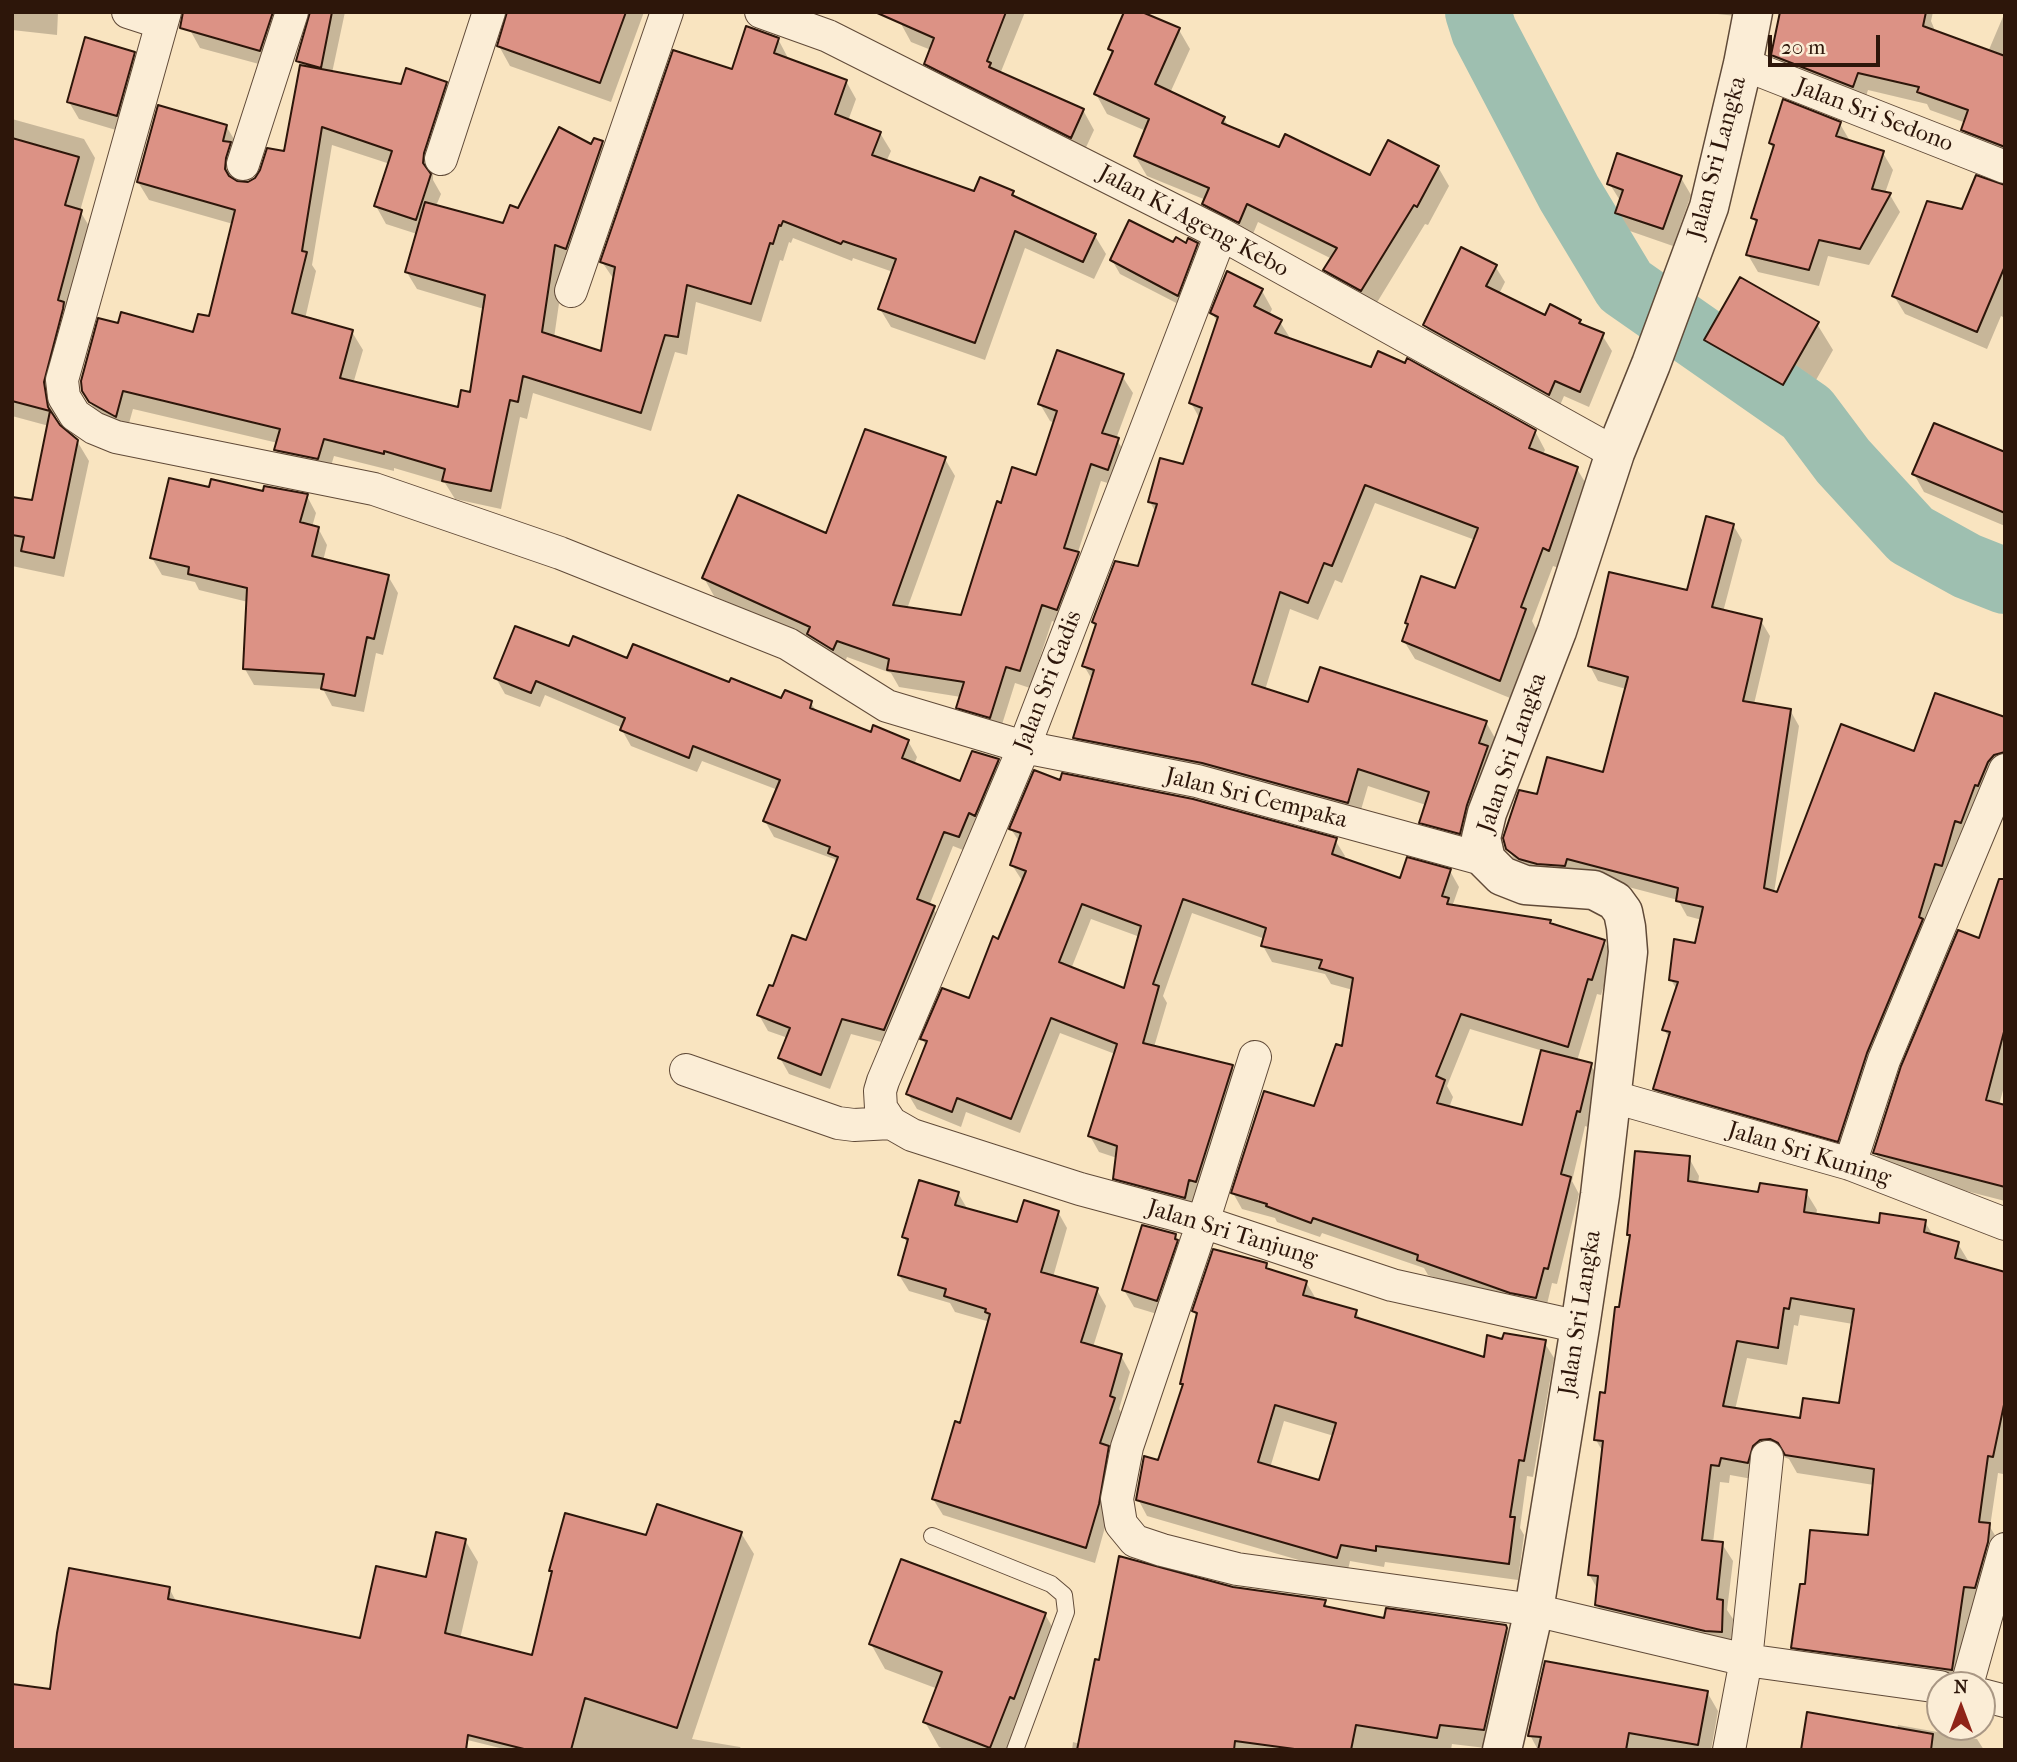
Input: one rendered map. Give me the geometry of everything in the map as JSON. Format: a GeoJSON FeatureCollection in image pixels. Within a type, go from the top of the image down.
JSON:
{"type":"FeatureCollection","features":[{"type":"Feature","properties":{"kind":"street"},"geometry":{"type":"LineString","coordinates":[[128,12],[163,17]]}},
{"type":"Feature","properties":{"kind":"street"},"geometry":{"type":"LineString","coordinates":[[243,164],[292,12]]}},
{"type":"Feature","properties":{"kind":"street"},"geometry":{"type":"LineString","coordinates":[[441,159],[489,12]]}},
{"type":"Feature","properties":{"kind":"street"},"geometry":{"type":"LineString","coordinates":[[571,291],[667,12]]}},
{"type":"Feature","properties":{"kind":"street","name":"Jalan Ki Ageng Kebo"},"geometry":{"type":"LineString","coordinates":[[761,12],[828,36],[1221,234],[1615,453]]}},
{"type":"Feature","properties":{"kind":"street","name":"Jalan Sri Langka"},"geometry":{"type":"LineString","coordinates":[[1502,1750],[1534,1610],[1580,1327],[1600,1195],[1628,952],[1623,912],[1615,901],[1594,890],[1525,885],[1502,876],[1486,860],[1481,838],[1487,813],[1557,631],[1615,453],[1709,206],[1743,64],[1752,12]]}},
{"type":"Feature","properties":{"kind":"street","name":"Jalan Sri Cempaka"},"geometry":{"type":"LineString","coordinates":[[163,17],[62,380],[64,397],[75,415],[94,428],[116,438],[374,489],[560,553],[788,644],[887,706],[1024,747],[1196,781],[1486,860]]}},
{"type":"Feature","properties":{"kind":"street","name":"Jalan Sri Sedono"},"geometry":{"type":"LineString","coordinates":[[1743,64],[2005,167]]}},
{"type":"Feature","properties":{"kind":"street","name":"Jalan Sri Gadis"},"geometry":{"type":"LineString","coordinates":[[891,1123],[881,1108],[880,1091],[883,1081],[1024,747],[1221,234]]}},
{"type":"Feature","properties":{"kind":"street"},"geometry":{"type":"LineString","coordinates":[[1850,1164],[1884,1060],[2004,770]]}},
{"type":"Feature","properties":{"kind":"street"},"geometry":{"type":"LineString","coordinates":[[1255,1057],[1127,1447],[1117,1499],[1121,1524],[1135,1541],[1237,1569],[1534,1610],[1746,1660],[1926,1685]]}},
{"type":"Feature","properties":{"kind":"street"},"geometry":{"type":"LineString","coordinates":[[686,1070],[838,1123],[891,1123]]}},
{"type":"Feature","properties":{"kind":"street","name":"Jalan Sri Kuning"},"geometry":{"type":"LineString","coordinates":[[1610,1096],[1850,1164],[2005,1224]]}},
{"type":"Feature","properties":{"kind":"street","name":"Jalan Sri Tanjung"},"geometry":{"type":"LineString","coordinates":[[891,1123],[912,1135],[1067,1184],[1203,1222],[1392,1285],[1580,1327]]}},
{"type":"Feature","properties":{"kind":"street"},"geometry":{"type":"LineString","coordinates":[[1729,1750],[1746,1660],[1767,1457]]}},
{"type":"Feature","properties":{"kind":"street"},"geometry":{"type":"LineString","coordinates":[[1971,1671],[2005,1549]]}},
{"type":"Feature","properties":{"kind":"lane"},"geometry":{"type":"LineString","coordinates":[[932,1536],[1051,1584],[1064,1595],[1066,1612],[1015,1750]]}},
{"type":"Feature","properties":{"kind":"building"},"geometry":{"type":"Polygon","coordinates":[[[183,12],[273,12],[260,51],[180,28],[183,12]]]}},
{"type":"Feature","properties":{"kind":"building"},"geometry":{"type":"Polygon","coordinates":[[[310,12],[332,12],[321,68],[296,61],[310,12]]]}},
{"type":"Feature","properties":{"kind":"building"},"geometry":{"type":"Polygon","coordinates":[[[507,12],[626,12],[600,83],[497,46],[507,12]]]}},
{"type":"Feature","properties":{"kind":"building"},"geometry":{"type":"Polygon","coordinates":[[[875,12],[1006,12],[987,61],[991,63],[989,67],[1084,109],[1071,138],[924,64],[934,38],[875,12]]]}},
{"type":"Feature","properties":{"kind":"building"},"geometry":{"type":"Polygon","coordinates":[[[1124,12],[1142,12],[1180,28],[1155,84],[1225,117],[1222,123],[1279,147],[1285,134],[1370,175],[1388,140],[1439,166],[1417,207],[1414,205],[1361,291],[1323,270],[1337,248],[1247,204],[1239,223],[1202,204],[1209,188],[1134,156],[1149,119],[1094,94],[1113,51],[1108,49],[1124,12]]]}},
{"type":"Feature","properties":{"kind":"building"},"geometry":{"type":"Polygon","coordinates":[[[1780,12],[1926,12],[1923,26],[2005,56],[2005,147],[1961,130],[1968,110],[1917,92],[1919,87],[1858,73],[1853,87],[1771,55],[1780,12]]]}},
{"type":"Feature","properties":{"kind":"building"},"geometry":{"type":"Polygon","coordinates":[[[746,26],[779,38],[774,53],[847,80],[835,114],[881,132],[872,155],[974,191],[980,177],[1014,191],[1012,195],[1096,234],[1083,262],[1015,231],[975,343],[878,309],[896,259],[843,241],[841,244],[783,221],[773,244],[770,243],[751,304],[687,285],[678,337],[665,335],[641,413],[523,376],[518,402],[510,400],[491,491],[442,481],[445,469],[384,451],[384,454],[324,439],[318,459],[274,450],[280,429],[123,391],[116,417],[89,402],[82,391],[81,381],[98,318],[118,323],[121,312],[193,332],[198,314],[209,316],[235,210],[137,182],[158,105],[227,125],[223,141],[231,142],[225,169],[229,176],[237,181],[248,182],[255,178],[260,170],[267,148],[284,151],[300,65],[401,84],[406,68],[447,82],[424,153],[423,163],[431,174],[416,220],[374,206],[392,151],[322,127],[302,251],[307,252],[292,313],[353,330],[340,378],[458,407],[461,390],[470,392],[485,295],[405,272],[425,202],[503,223],[510,205],[518,208],[559,127],[591,144],[594,138],[603,141],[566,249],[555,245],[542,332],[601,351],[615,267],[600,262],[673,50],[732,69],[746,26]]]}},
{"type":"Feature","properties":{"kind":"building"},"geometry":{"type":"Polygon","coordinates":[[[85,37],[135,52],[117,116],[67,102],[85,37]]]}},
{"type":"Feature","properties":{"kind":"building"},"geometry":{"type":"Polygon","coordinates":[[[1783,99],[1841,122],[1836,136],[1884,151],[1872,189],[1891,193],[1860,249],[1819,240],[1809,270],[1746,255],[1757,220],[1751,218],[1774,145],[1769,143],[1783,99]]]}},
{"type":"Feature","properties":{"kind":"building"},"geometry":{"type":"Polygon","coordinates":[[[12,138],[79,157],[65,205],[82,210],[58,300],[64,302],[63,309],[44,382],[48,407],[60,425],[78,440],[54,558],[21,551],[24,537],[12,535],[12,497],[32,500],[50,411],[12,401],[12,138]]]}},
{"type":"Feature","properties":{"kind":"building"},"geometry":{"type":"Polygon","coordinates":[[[1617,153],[1682,176],[1663,229],[1615,213],[1623,190],[1607,184],[1617,153]]]}},
{"type":"Feature","properties":{"kind":"building"},"geometry":{"type":"Polygon","coordinates":[[[1976,175],[2005,185],[2005,266],[1977,332],[1892,296],[1927,201],[1962,209],[1976,175]]]}},
{"type":"Feature","properties":{"kind":"building"},"geometry":{"type":"Polygon","coordinates":[[[1129,220],[1173,242],[1176,237],[1186,243],[1188,238],[1198,243],[1178,296],[1110,260],[1129,220]]]}},
{"type":"Feature","properties":{"kind":"building"},"geometry":{"type":"Polygon","coordinates":[[[1461,247],[1497,265],[1486,286],[1545,315],[1550,304],[1581,320],[1579,323],[1604,333],[1580,392],[1555,381],[1549,395],[1423,325],[1461,247]]]}},
{"type":"Feature","properties":{"kind":"building"},"geometry":{"type":"Polygon","coordinates":[[[1227,271],[1263,289],[1254,306],[1282,320],[1275,333],[1371,367],[1378,351],[1405,363],[1407,358],[1536,430],[1529,448],[1578,467],[1549,551],[1543,548],[1521,607],[1526,609],[1500,681],[1402,641],[1408,624],[1405,623],[1421,576],[1455,588],[1478,528],[1365,485],[1332,566],[1324,563],[1308,603],[1280,592],[1252,684],[1308,702],[1320,667],[1487,721],[1479,743],[1488,746],[1467,805],[1460,834],[1419,823],[1429,792],[1358,769],[1348,803],[1202,763],[1073,738],[1094,670],[1082,666],[1096,624],[1092,622],[1115,561],[1138,566],[1157,504],[1148,502],[1160,458],[1183,464],[1202,408],[1189,403],[1218,317],[1210,313],[1227,271]]]}},
{"type":"Feature","properties":{"kind":"building"},"geometry":{"type":"Polygon","coordinates":[[[1740,277],[1819,322],[1783,385],[1704,340],[1740,277]]]}},
{"type":"Feature","properties":{"kind":"building"},"geometry":{"type":"Polygon","coordinates":[[[1057,350],[1124,374],[1102,433],[1119,438],[1108,470],[1091,464],[1064,548],[1079,552],[1057,610],[1042,605],[1020,671],[1006,667],[990,718],[956,708],[964,682],[887,670],[889,659],[837,641],[833,650],[807,634],[810,627],[702,578],[738,495],[826,533],[865,429],[946,457],[893,605],[961,615],[997,501],[1001,503],[1012,467],[1036,475],[1057,411],[1038,404],[1057,350]]]}},
{"type":"Feature","properties":{"kind":"building"},"geometry":{"type":"Polygon","coordinates":[[[1934,423],[2005,452],[2005,513],[1912,474],[1934,423]]]}},
{"type":"Feature","properties":{"kind":"building"},"geometry":{"type":"Polygon","coordinates":[[[169,478],[209,487],[211,479],[263,491],[264,486],[308,494],[300,522],[319,527],[312,556],[389,575],[374,639],[367,637],[355,696],[321,689],[324,674],[243,669],[247,588],[188,574],[189,567],[150,558],[169,478]]]}},
{"type":"Feature","properties":{"kind":"building"},"geometry":{"type":"Polygon","coordinates":[[[1706,516],[1734,524],[1712,607],[1762,619],[1743,701],[1791,709],[1764,888],[1777,892],[1841,724],[1914,751],[1935,693],[2005,717],[2005,752],[1994,755],[1988,762],[1978,786],[1975,785],[1961,823],[1955,821],[1942,866],[1935,864],[1919,917],[1923,919],[1867,1053],[1838,1142],[1653,1089],[1670,1032],[1662,1030],[1678,982],[1669,980],[1674,939],[1695,943],[1703,907],[1676,901],[1678,888],[1567,859],[1565,866],[1537,864],[1519,859],[1506,849],[1503,838],[1519,790],[1537,794],[1547,757],[1603,772],[1628,677],[1588,666],[1609,572],[1687,590],[1706,516]]]}},
{"type":"Feature","properties":{"kind":"building"},"geometry":{"type":"Polygon","coordinates":[[[515,626],[569,646],[573,636],[627,658],[633,644],[729,682],[731,678],[781,698],[785,690],[812,701],[810,708],[871,732],[873,725],[909,740],[902,758],[960,781],[972,751],[999,759],[975,816],[969,813],[959,837],[944,832],[917,899],[935,906],[884,1030],[842,1019],[821,1075],[778,1058],[790,1028],[757,1015],[769,985],[773,986],[792,935],[806,940],[838,857],[828,853],[830,847],[763,821],[780,780],[693,746],[689,758],[620,730],[625,718],[536,681],[531,693],[494,678],[515,626]]]}},
{"type":"Feature","properties":{"kind":"building"},"geometry":{"type":"Polygon","coordinates":[[[1034,770],[1060,780],[1062,773],[1193,799],[1337,838],[1332,854],[1400,878],[1407,857],[1451,869],[1442,896],[1449,898],[1447,904],[1551,920],[1550,923],[1605,940],[1592,980],[1588,979],[1568,1047],[1461,1014],[1436,1076],[1445,1080],[1437,1103],[1522,1125],[1541,1050],[1592,1063],[1561,1174],[1571,1177],[1548,1269],[1544,1268],[1536,1298],[1510,1293],[1417,1260],[1418,1255],[1313,1218],[1311,1223],[1266,1206],[1267,1204],[1231,1193],[1264,1091],[1314,1106],[1336,1044],[1342,1046],[1353,978],[1319,968],[1322,960],[1261,946],[1266,928],[1183,899],[1153,984],[1159,986],[1143,1043],[1233,1065],[1196,1182],[1189,1180],[1185,1198],[1113,1179],[1117,1146],[1088,1136],[1117,1044],[1051,1018],[1011,1119],[957,1098],[952,1112],[906,1094],[927,1041],[920,1039],[942,988],[969,998],[993,936],[998,939],[1026,871],[1010,865],[1021,833],[1009,829],[1034,770]],[[1082,904],[1059,962],[1124,988],[1141,926],[1082,904]]]}},
{"type":"Feature","properties":{"kind":"building"},"geometry":{"type":"Polygon","coordinates":[[[1999,879],[2005,879],[2005,1028],[1986,1100],[2005,1105],[2005,1187],[1873,1153],[1901,1066],[1958,930],[1979,938],[1999,879]]]}},
{"type":"Feature","properties":{"kind":"building"},"geometry":{"type":"Polygon","coordinates":[[[1635,1151],[1690,1156],[1688,1181],[1758,1192],[1760,1183],[1807,1190],[1804,1212],[1879,1223],[1880,1213],[1926,1220],[1924,1232],[1959,1242],[1955,1258],[2005,1272],[2005,1400],[1993,1457],[1988,1456],[1979,1522],[1990,1523],[1988,1542],[1975,1588],[1964,1587],[1952,1670],[1791,1648],[1800,1584],[1805,1584],[1810,1530],[1868,1535],[1874,1469],[1785,1455],[1778,1443],[1770,1439],[1760,1440],[1753,1446],[1748,1463],[1721,1458],[1719,1466],[1711,1465],[1702,1540],[1723,1542],[1717,1599],[1723,1600],[1722,1632],[1705,1631],[1595,1605],[1598,1576],[1588,1575],[1603,1441],[1594,1440],[1600,1392],[1605,1393],[1615,1307],[1619,1307],[1630,1235],[1627,1235],[1635,1151]],[[1791,1298],[1789,1309],[1784,1308],[1778,1348],[1737,1341],[1723,1406],[1800,1418],[1803,1398],[1839,1403],[1854,1309],[1791,1298]]]}},
{"type":"Feature","properties":{"kind":"building"},"geometry":{"type":"Polygon","coordinates":[[[919,1180],[959,1192],[955,1205],[1017,1222],[1024,1200],[1059,1211],[1041,1272],[1098,1288],[1081,1342],[1122,1354],[1110,1396],[1115,1398],[1100,1443],[1109,1446],[1099,1504],[1086,1548],[932,1499],[955,1421],[960,1423],[990,1314],[985,1312],[986,1309],[944,1296],[946,1289],[898,1275],[908,1239],[902,1237],[919,1180]]]}},
{"type":"Feature","properties":{"kind":"building"},"geometry":{"type":"Polygon","coordinates":[[[1142,1225],[1176,1234],[1175,1239],[1178,1240],[1157,1301],[1122,1290],[1142,1225]]]}},
{"type":"Feature","properties":{"kind":"building"},"geometry":{"type":"Polygon","coordinates":[[[1213,1249],[1267,1263],[1266,1268],[1307,1281],[1303,1295],[1357,1310],[1355,1317],[1484,1357],[1487,1335],[1502,1339],[1504,1333],[1546,1340],[1524,1461],[1519,1460],[1510,1517],[1515,1517],[1509,1564],[1376,1546],[1376,1551],[1341,1545],[1337,1558],[1136,1500],[1144,1456],[1158,1460],[1183,1384],[1180,1384],[1197,1313],[1192,1311],[1213,1249]],[[1275,1405],[1258,1462],[1319,1480],[1336,1423],[1275,1405]]]}},
{"type":"Feature","properties":{"kind":"building"},"geometry":{"type":"Polygon","coordinates":[[[657,1504],[742,1532],[677,1728],[585,1698],[571,1750],[528,1750],[468,1735],[466,1750],[12,1750],[12,1684],[50,1689],[69,1568],[170,1587],[168,1599],[360,1638],[376,1566],[426,1577],[436,1532],[466,1539],[445,1633],[532,1655],[552,1571],[549,1571],[565,1513],[646,1535],[657,1504]]]}},
{"type":"Feature","properties":{"kind":"building"},"geometry":{"type":"Polygon","coordinates":[[[1119,1556],[1233,1587],[1326,1600],[1324,1606],[1384,1618],[1386,1608],[1506,1625],[1484,1730],[1440,1725],[1437,1738],[1356,1725],[1351,1750],[1302,1750],[1235,1741],[1234,1750],[1077,1750],[1095,1659],[1099,1660],[1119,1556]]]}},
{"type":"Feature","properties":{"kind":"building"},"geometry":{"type":"Polygon","coordinates":[[[901,1559],[1046,1613],[1014,1699],[1010,1697],[990,1748],[923,1722],[942,1672],[869,1644],[901,1559]]]}},
{"type":"Feature","properties":{"kind":"building"},"geometry":{"type":"Polygon","coordinates":[[[1545,1661],[1708,1691],[1698,1745],[1629,1733],[1626,1750],[1538,1750],[1541,1737],[1528,1736],[1545,1661]]]}},
{"type":"Feature","properties":{"kind":"building"},"geometry":{"type":"Polygon","coordinates":[[[1807,1712],[1926,1733],[1926,1741],[1932,1741],[1931,1750],[1801,1750],[1807,1712]]]}},
{"type":"Feature","properties":{"kind":"waterway"},"geometry":{"type":"LineString","coordinates":[[1478,12],[1484,31],[1569,193],[1625,286],[1807,413],[1843,461],[1911,535],[1967,566],[2005,581]]}}]}
